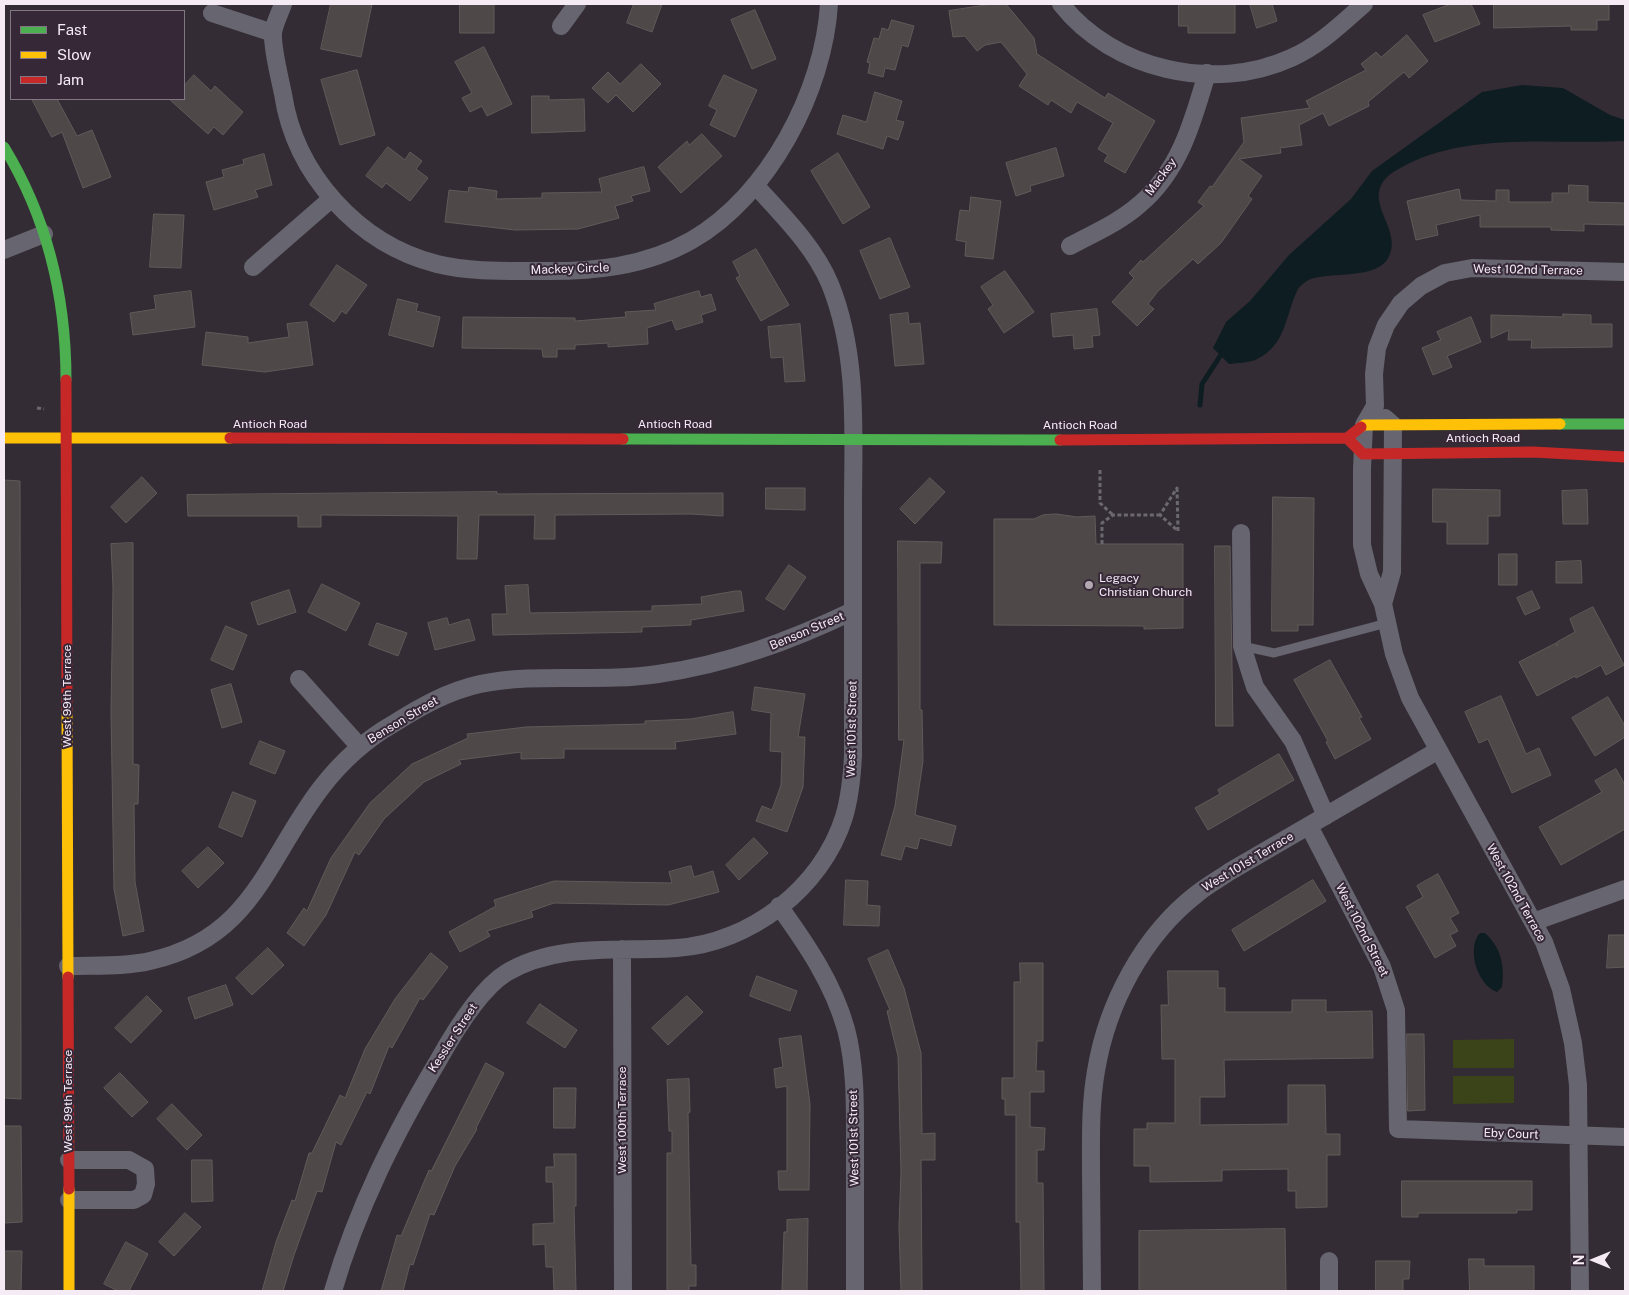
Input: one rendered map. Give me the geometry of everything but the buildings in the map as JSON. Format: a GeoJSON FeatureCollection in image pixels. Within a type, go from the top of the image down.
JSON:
{"type":"FeatureCollection","features":[{"type":"Feature","properties":{"kind":"main road","name":"West 99th Terrace"},"geometry":{"type":"LineString","coordinates":[[4,148],[28,190],[57,274],[63,308],[67,437],[69,1291]]}},
{"type":"Feature","properties":{"kind":"main road","name":"Antioch Road"},"geometry":{"type":"LineString","coordinates":[[1363,454],[1394,453],[1532,438],[1625,424]]}},
{"type":"Feature","properties":{"kind":"main road","name":"Antioch Road"},"geometry":{"type":"LineString","coordinates":[[1364,426],[1393,425],[1532,438],[1625,457]]}},
{"type":"Feature","properties":{"kind":"main road"},"geometry":{"type":"LineString","coordinates":[[1363,454],[1347,438],[1364,426]]}},
{"type":"Feature","properties":{"kind":"main road","name":"Antioch Road"},"geometry":{"type":"LineString","coordinates":[[4,438],[1347,438]]}},
{"type":"Feature","properties":{"kind":"street","name":"Mackey Circle"},"geometry":{"type":"LineString","coordinates":[[283,4],[273,34],[285,111],[300,151],[316,180],[331,199],[366,229],[394,248],[436,264],[481,271],[587,271],[616,267],[657,256],[692,240],[733,209],[755,185],[783,144],[812,84],[827,32],[829,4]]}},
{"type":"Feature","properties":{"kind":"street"},"geometry":{"type":"LineString","coordinates":[[561,26],[577,4]]}},
{"type":"Feature","properties":{"kind":"street"},"geometry":{"type":"LineString","coordinates":[[1061,4],[1092,34],[1136,59],[1172,71],[1230,74],[1276,64],[1292,58],[1332,32],[1364,4]]}},
{"type":"Feature","properties":{"kind":"street"},"geometry":{"type":"LineString","coordinates":[[212,13],[273,34]]}},
{"type":"Feature","properties":{"kind":"street","name":"Mackey"},"geometry":{"type":"LineString","coordinates":[[1070,246],[1118,220],[1140,204],[1164,178],[1182,149],[1192,127],[1207,73]]}},
{"type":"Feature","properties":{"kind":"street","name":"West 101st Street"},"geometry":{"type":"LineString","coordinates":[[755,185],[792,225],[816,258],[829,282],[842,316],[850,354],[853,438],[854,611],[854,756],[850,792],[843,819],[832,844],[798,892],[780,906],[820,967],[834,996],[846,1030],[853,1066],[855,1113],[855,1291]]}},
{"type":"Feature","properties":{"kind":"street"},"geometry":{"type":"LineString","coordinates":[[253,267],[331,199]]}},
{"type":"Feature","properties":{"kind":"street"},"geometry":{"type":"LineString","coordinates":[[4,250],[44,234]]}},
{"type":"Feature","properties":{"kind":"street","name":"West 102nd Terrace"},"geometry":{"type":"LineString","coordinates":[[1580,1291],[1578,1085],[1573,1043],[1561,989],[1544,942],[1437,751],[1410,698],[1394,654],[1382,604],[1369,574],[1362,545],[1364,426],[1375,406],[1374,374],[1377,348],[1386,325],[1401,303],[1421,286],[1446,273],[1472,268],[1625,272]]}},
{"type":"Feature","properties":{"kind":"street"},"geometry":{"type":"LineString","coordinates":[[1375,406],[1393,425],[1394,453],[1392,572],[1382,604]]}},
{"type":"Feature","properties":{"kind":"street"},"geometry":{"type":"LineString","coordinates":[[1240,533],[1242,646],[1255,687],[1293,741],[1326,816]]}},
{"type":"Feature","properties":{"kind":"street","name":"Benson Street"},"geometry":{"type":"LineString","coordinates":[[68,966],[127,964],[150,961],[180,951],[206,938],[231,920],[252,898],[320,789],[339,766],[360,747],[390,725],[439,697],[480,684],[520,679],[611,678],[657,675],[711,664],[767,649],[854,611]]}},
{"type":"Feature","properties":{"kind":"street"},"geometry":{"type":"LineString","coordinates":[[299,678],[360,747]]}},
{"type":"Feature","properties":{"kind":"street","name":"West 101st Terrace"},"geometry":{"type":"LineString","coordinates":[[1092,1291],[1091,1117],[1096,1071],[1105,1032],[1118,997],[1138,959],[1164,924],[1197,893],[1229,872],[1437,751]]}},
{"type":"Feature","properties":{"kind":"street","name":"West 102nd Street"},"geometry":{"type":"LineString","coordinates":[[1309,826],[1382,967],[1391,990],[1396,1010],[1398,1129]]}},
{"type":"Feature","properties":{"kind":"street"},"geometry":{"type":"LineString","coordinates":[[1533,922],[1625,889]]}},
{"type":"Feature","properties":{"kind":"street","name":"Kessler Street"},"geometry":{"type":"LineString","coordinates":[[333,1291],[345,1251],[375,1177],[417,1095],[452,1036],[476,1002],[505,974],[536,959],[562,953],[678,948],[702,945],[751,927],[780,906]]}},
{"type":"Feature","properties":{"kind":"street","name":"West 100th Terrace"},"geometry":{"type":"LineString","coordinates":[[622,950],[622,1291]]}},
{"type":"Feature","properties":{"kind":"street","name":"Eby Court"},"geometry":{"type":"LineString","coordinates":[[1398,1129],[1625,1137]]}},
{"type":"Feature","properties":{"kind":"street","name":"West 99th Terrace"},"geometry":{"type":"LineString","coordinates":[[69,1160],[129,1160],[145,1169],[146,1184],[143,1195],[134,1200],[69,1200]]}},
{"type":"Feature","properties":{"kind":"street"},"geometry":{"type":"LineString","coordinates":[[1329,1261],[1329,1291]]}},
{"type":"Feature","properties":{"kind":"lane"},"geometry":{"type":"LineString","coordinates":[[1242,646],[1274,653],[1387,623]]}},
{"type":"Feature","properties":{"kind":"path"},"geometry":{"type":"LineString","coordinates":[[37,408],[44,409]]}},
{"type":"Feature","properties":{"kind":"path"},"geometry":{"type":"LineString","coordinates":[[1100,470],[1100,503],[1113,515]]}},
{"type":"Feature","properties":{"kind":"path"},"geometry":{"type":"LineString","coordinates":[[1102,544],[1102,523],[1113,515],[1160,515],[1178,532],[1177,488],[1160,515]]}},
{"type":"Feature","properties":{"kind":"green space"},"geometry":{"type":"Polygon","coordinates":[[[1514,1039],[1514,1068],[1453,1068],[1453,1040],[1514,1039]]]}},
{"type":"Feature","properties":{"kind":"green space"},"geometry":{"type":"Polygon","coordinates":[[[1453,1076],[1514,1076],[1514,1103],[1453,1104],[1453,1076]]]}},
{"type":"Feature","properties":{"kind":"shaded area"},"geometry":{"type":"Polygon","coordinates":[[[1522,85],[1563,88],[1610,115],[1625,120],[1625,141],[1537,141],[1477,145],[1448,150],[1421,158],[1395,171],[1383,181],[1379,192],[1380,203],[1391,237],[1392,248],[1387,260],[1381,266],[1362,273],[1320,277],[1305,282],[1298,289],[1284,328],[1275,345],[1256,360],[1229,364],[1213,348],[1226,322],[1250,301],[1289,255],[1351,199],[1372,171],[1482,92],[1522,85]]]}},
{"type":"Feature","properties":{"kind":"shaded area"},"geometry":{"type":"Polygon","coordinates":[[[1480,933],[1485,933],[1490,938],[1501,957],[1502,987],[1497,992],[1484,982],[1476,965],[1474,948],[1480,933]]]}},
{"type":"Feature","properties":{"kind":"waterway"},"geometry":{"type":"LineString","coordinates":[[1200,405],[1202,384],[1224,350]]}},
{"type":"Feature","properties":{"kind":"traffic: fast"},"geometry":{"type":"LineString","coordinates":[[4,147],[32,202],[43,230],[51,259],[58,288],[62,318],[66,380]]}},
{"type":"Feature","properties":{"kind":"traffic: fast"},"geometry":{"type":"LineString","coordinates":[[1560,424],[1625,424]]}},
{"type":"Feature","properties":{"kind":"traffic: fast"},"geometry":{"type":"LineString","coordinates":[[623,439],[1060,440]]}},
{"type":"Feature","properties":{"kind":"traffic: slow"},"geometry":{"type":"LineString","coordinates":[[1361,427],[1364,425],[1560,424]]}},
{"type":"Feature","properties":{"kind":"traffic: slow"},"geometry":{"type":"LineString","coordinates":[[4,438],[230,438]]}},
{"type":"Feature","properties":{"kind":"traffic: slow"},"geometry":{"type":"LineString","coordinates":[[67,711],[68,977]]}},
{"type":"Feature","properties":{"kind":"traffic: slow"},"geometry":{"type":"LineString","coordinates":[[69,1189],[69,1291]]}},
{"type":"Feature","properties":{"kind":"traffic: jam"},"geometry":{"type":"LineString","coordinates":[[66,380],[67,711]]}},
{"type":"Feature","properties":{"kind":"traffic: jam"},"geometry":{"type":"LineString","coordinates":[[1060,440],[1347,438],[1361,427]]}},
{"type":"Feature","properties":{"kind":"traffic: jam"},"geometry":{"type":"LineString","coordinates":[[230,438],[623,439]]}},
{"type":"Feature","properties":{"kind":"traffic: jam"},"geometry":{"type":"LineString","coordinates":[[1347,438],[1363,454],[1533,452],[1625,457]]}},
{"type":"Feature","properties":{"kind":"traffic: jam"},"geometry":{"type":"LineString","coordinates":[[68,977],[69,1189]]}},
{"type":"Feature","properties":{"kind":"place","name":"Legacy Christian Church"},"geometry":{"type":"Point","coordinates":[1089,585]}}]}
